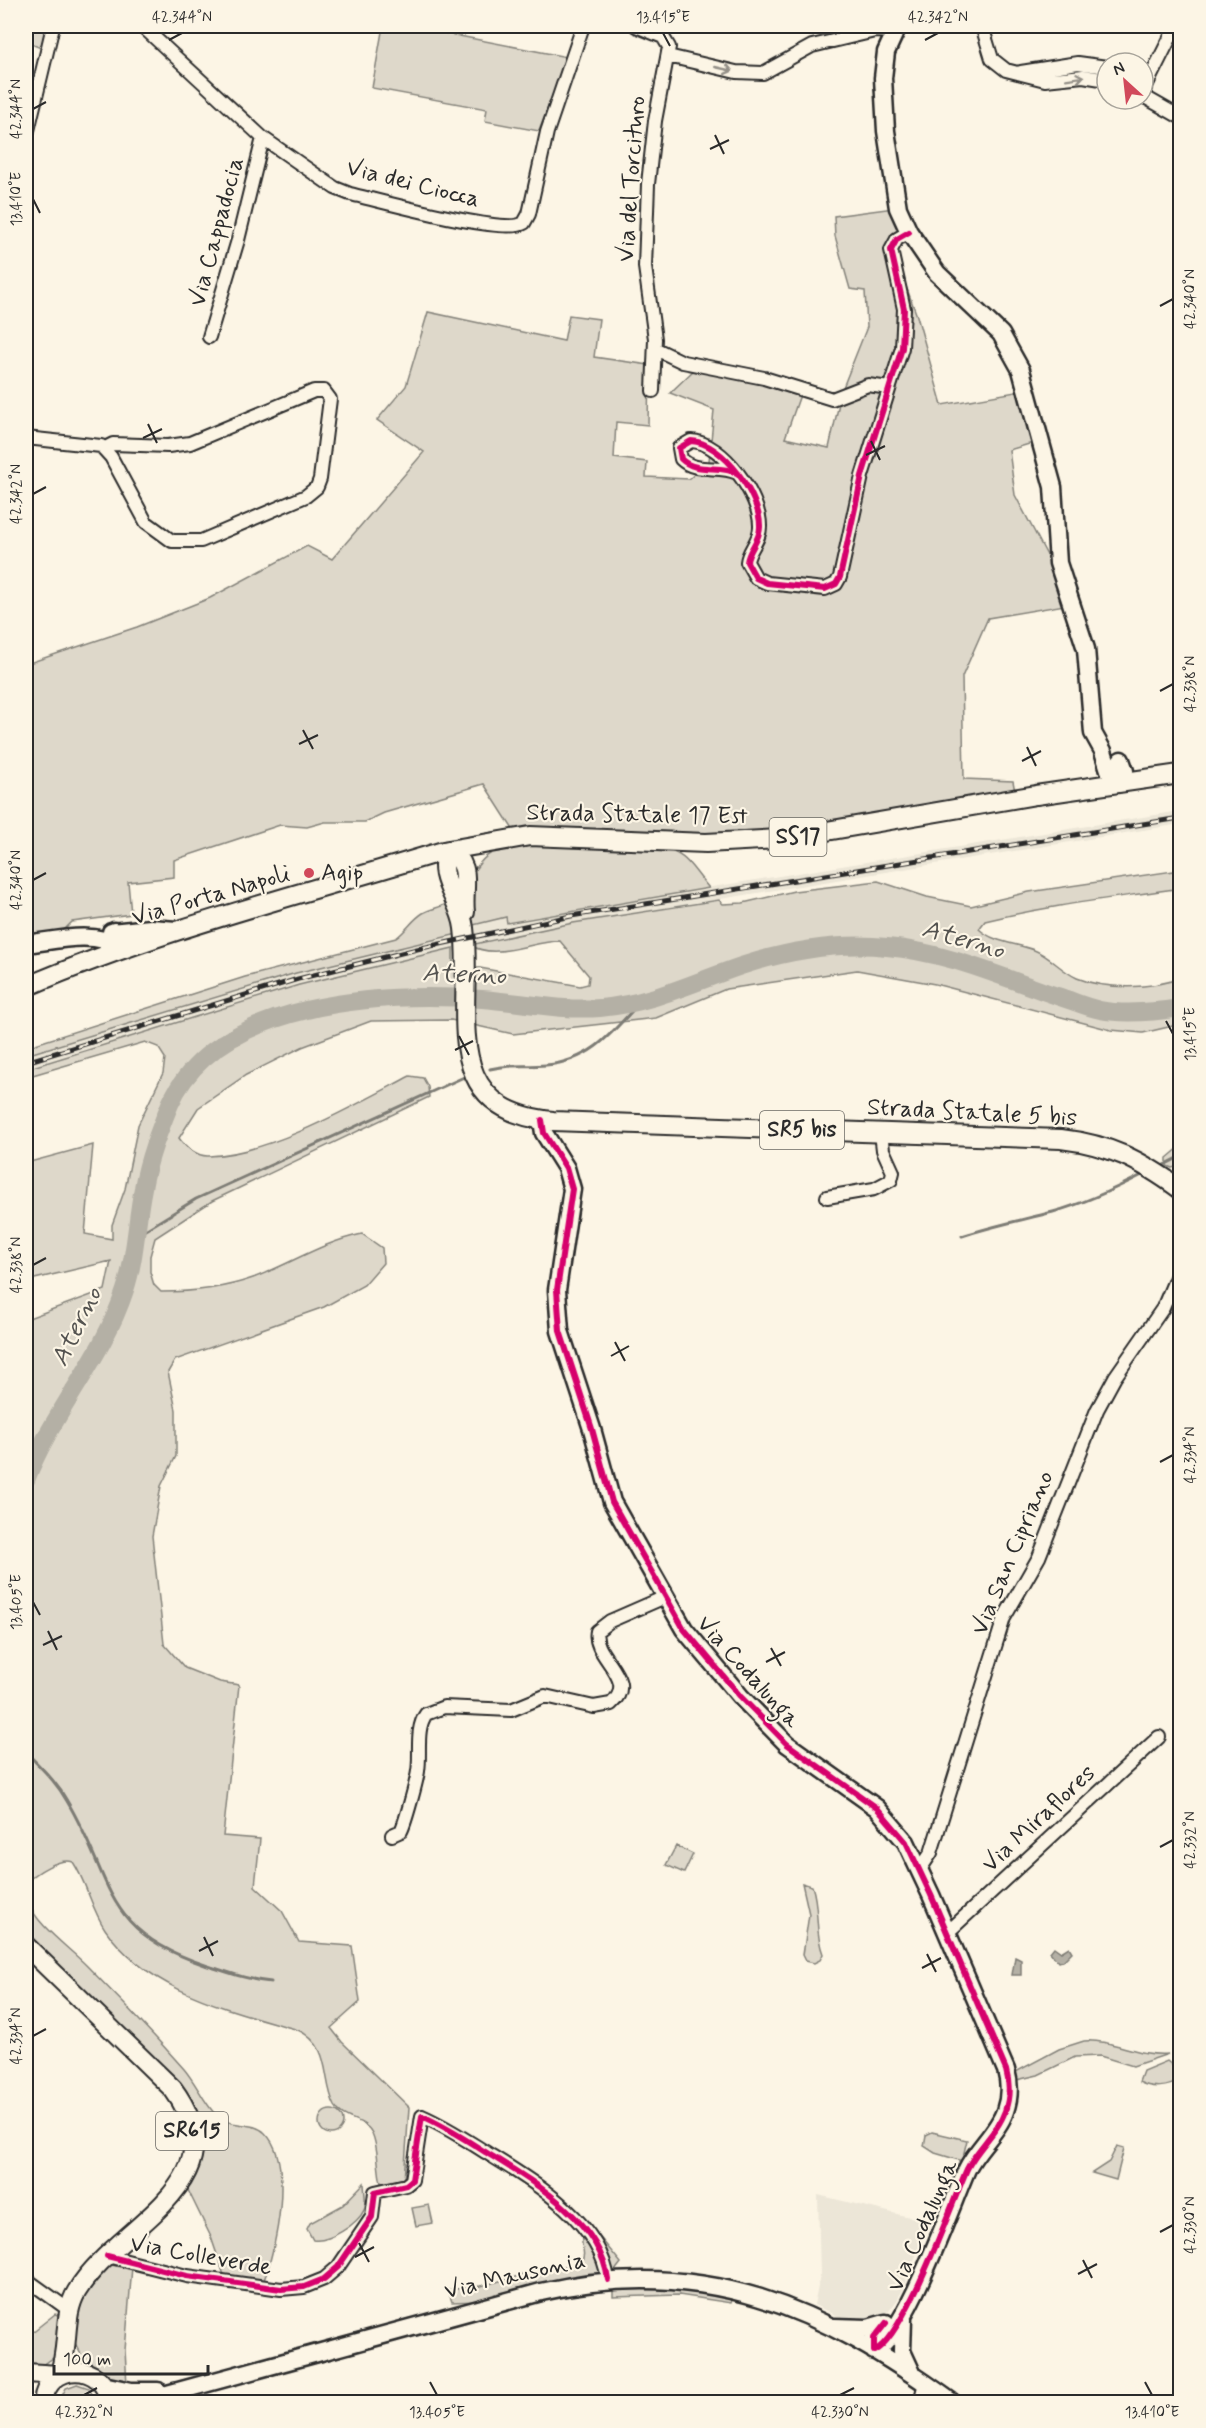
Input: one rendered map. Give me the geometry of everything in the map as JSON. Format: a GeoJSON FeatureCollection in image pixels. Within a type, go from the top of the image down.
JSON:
{"type":"FeatureCollection","features":[{"type":"Feature","properties":{"kind":"main road"},"geometry":{"type":"LineString","coordinates":[[897,28],[884,64],[884,107],[897,201],[909,232],[945,282],[1001,334],[1021,370],[1050,475],[1054,497],[1056,553],[1086,649],[1093,733],[1113,762],[1125,771],[1119,783]]}},
{"type":"Feature","properties":{"kind":"main road"},"geometry":{"type":"LineString","coordinates":[[1113,762],[1151,778]]}},
{"type":"Feature","properties":{"kind":"main road"},"geometry":{"type":"LineString","coordinates":[[1092,787],[1103,777],[1113,762]]}},
{"type":"Feature","properties":{"kind":"main road","name":"Strada Statale 17 Est"},"geometry":{"type":"LineString","coordinates":[[448,850],[501,839],[565,835],[706,843],[763,841],[1180,774]]}},
{"type":"Feature","properties":{"kind":"main road"},"geometry":{"type":"LineString","coordinates":[[466,879],[474,861],[501,839]]}},
{"type":"Feature","properties":{"kind":"main road","name":"Via Porta Napoli"},"geometry":{"type":"LineString","coordinates":[[26,987],[110,943],[176,930],[448,850]]}},
{"type":"Feature","properties":{"kind":"main road","name":"Strada Statale 5 bis"},"geometry":{"type":"LineString","coordinates":[[466,974],[463,920],[442,867],[448,850],[464,863],[466,879],[466,974],[465,1031],[471,1070],[484,1090],[514,1112],[542,1120],[1045,1138],[1095,1144],[1135,1159],[1180,1189]]}},
{"type":"Feature","properties":{"kind":"main road"},"geometry":{"type":"LineString","coordinates":[[401,864],[428,869],[447,882]]}},
{"type":"Feature","properties":{"kind":"main road"},"geometry":{"type":"LineString","coordinates":[[26,944],[75,938],[110,943]]}},
{"type":"Feature","properties":{"kind":"main road","name":"Via Codalunga"},"geometry":{"type":"LineString","coordinates":[[542,1120],[544,1133],[566,1168],[572,1189],[557,1290],[560,1331],[612,1502],[665,1597],[696,1646],[755,1713],[784,1741],[851,1794],[920,1871],[1004,2064],[1009,2090],[1002,2118],[970,2163],[920,2283],[888,2341],[874,2351]]}},
{"type":"Feature","properties":{"kind":"main road","name":"SR615"},"geometry":{"type":"LineString","coordinates":[[26,1946],[179,2097],[189,2118],[193,2152],[184,2178],[164,2204],[107,2256],[79,2287],[69,2310],[68,2337],[59,2375]]}},
{"type":"Feature","properties":{"kind":"main road","name":"Via Mausonia"},"geometry":{"type":"LineString","coordinates":[[138,2403],[177,2390],[526,2295],[608,2280],[668,2279],[721,2285],[761,2298],[825,2326],[874,2351],[952,2403]]}},
{"type":"Feature","properties":{"kind":"main road","name":"Via Codalunga"},"geometry":{"type":"LineString","coordinates":[[874,2351],[874,2337],[886,2323],[905,2310]]}},
{"type":"Feature","properties":{"kind":"main road","name":"Via Codalunga"},"geometry":{"type":"LineString","coordinates":[[905,2310],[902,2346],[908,2367],[919,2379]]}},
{"type":"Feature","properties":{"kind":"main road","name":"Via Codalunga"},"geometry":{"type":"LineString","coordinates":[[825,2326],[868,2328],[886,2323]]}},
{"type":"Feature","properties":{"kind":"main road","name":"SR615"},"geometry":{"type":"LineString","coordinates":[[68,2337],[76,2360],[85,2372]]}},
{"type":"Feature","properties":{"kind":"main road"},"geometry":{"type":"LineString","coordinates":[[43,2401],[48,2385],[59,2375],[73,2370],[85,2372],[103,2385],[109,2403]]}},
{"type":"Feature","properties":{"kind":"main road"},"geometry":{"type":"LineString","coordinates":[[26,2373],[59,2375]]}},
{"type":"Feature","properties":{"kind":"main road"},"geometry":{"type":"LineString","coordinates":[[26,2379],[39,2389],[43,2401]]}},
{"type":"Feature","properties":{"kind":"main road","name":"Via Mausonia"},"geometry":{"type":"LineString","coordinates":[[103,2385],[137,2391],[177,2390]]}},
{"type":"Feature","properties":{"kind":"street"},"geometry":{"type":"LineString","coordinates":[[26,138],[53,26]]}},
{"type":"Feature","properties":{"kind":"street","name":"Via dei Ciocca"},"geometry":{"type":"LineString","coordinates":[[142,26],[263,138],[341,191],[470,221],[519,226],[529,214],[547,132],[583,26]]}},
{"type":"Feature","properties":{"kind":"street"},"geometry":{"type":"LineString","coordinates":[[636,26],[666,40],[668,56],[736,72],[763,73],[818,45],[875,30],[897,28]]}},
{"type":"Feature","properties":{"kind":"street"},"geometry":{"type":"LineString","coordinates":[[982,26],[991,57],[1002,68],[1041,80],[1058,81],[1083,76],[1095,78]]}},
{"type":"Feature","properties":{"kind":"street"},"geometry":{"type":"LineString","coordinates":[[1155,66],[1176,26]]}},
{"type":"Feature","properties":{"kind":"street","name":"Via del Torcituro"},"geometry":{"type":"LineString","coordinates":[[653,391],[656,350],[645,267],[645,240],[653,133],[668,56]]}},
{"type":"Feature","properties":{"kind":"street"},"geometry":{"type":"LineString","coordinates":[[1002,68],[1025,72],[1084,63],[1095,65]]}},
{"type":"Feature","properties":{"kind":"street"},"geometry":{"type":"LineString","coordinates":[[1155,96],[1180,117]]}},
{"type":"Feature","properties":{"kind":"street","name":"Via Cappadocia"},"geometry":{"type":"LineString","coordinates":[[209,337],[241,229],[263,138]]}},
{"type":"Feature","properties":{"kind":"street"},"geometry":{"type":"LineString","coordinates":[[737,472],[755,506],[760,522],[759,536],[747,558],[751,572],[767,583],[825,589],[833,586],[840,577],[862,476],[900,355],[904,329],[902,297],[891,250],[897,239],[909,232]]}},
{"type":"Feature","properties":{"kind":"street"},"geometry":{"type":"LineString","coordinates":[[656,350],[683,362],[770,379],[832,399],[868,385],[889,388]]}},
{"type":"Feature","properties":{"kind":"street"},"geometry":{"type":"LineString","coordinates":[[26,438],[92,443],[105,448],[150,526],[172,541],[196,542],[306,496],[315,490],[320,479],[330,399],[324,391],[314,391],[181,445],[113,444],[105,448]]}},
{"type":"Feature","properties":{"kind":"street"},"geometry":{"type":"LineString","coordinates":[[827,1197],[874,1189],[891,1180],[893,1172],[884,1150],[881,1133]]}},
{"type":"Feature","properties":{"kind":"street","name":"Via San Cipriano"},"geometry":{"type":"LineString","coordinates":[[920,1871],[931,1853],[1004,1618],[1039,1557],[1093,1416],[1115,1377],[1160,1314],[1180,1268]]}},
{"type":"Feature","properties":{"kind":"street"},"geometry":{"type":"LineString","coordinates":[[392,1835],[401,1831],[405,1823],[418,1774],[421,1725],[426,1714],[444,1707],[511,1710],[545,1696],[594,1707],[611,1704],[619,1694],[620,1680],[598,1646],[597,1631],[606,1623],[665,1597]]}},
{"type":"Feature","properties":{"kind":"street","name":"Via Miraflores"},"geometry":{"type":"LineString","coordinates":[[948,1932],[1158,1737]]}},
{"type":"Feature","properties":{"kind":"street","name":"Via Colleverde"},"geometry":{"type":"LineString","coordinates":[[107,2256],[180,2275],[276,2289],[297,2289],[319,2282],[338,2267],[371,2219],[375,2192],[407,2185],[412,2181],[422,2116],[457,2134],[555,2197],[589,2238],[603,2263],[608,2280]]}},
{"type":"Feature","properties":{"kind":"street"},"geometry":{"type":"LineString","coordinates":[[26,2279],[69,2310]]}},
{"type":"Feature","properties":{"kind":"street"},"geometry":{"type":"LineString","coordinates":[[919,2379],[920,2403]]}},
{"type":"Feature","properties":{"kind":"shaded area"},"geometry":{"type":"Polygon","coordinates":[[[26,26],[46,26],[41,48],[26,42],[26,26]]]}},
{"type":"Feature","properties":{"kind":"shaded area"},"geometry":{"type":"Polygon","coordinates":[[[383,26],[408,26],[567,57],[539,131],[485,121],[487,109],[372,88],[383,26]]]}},
{"type":"Feature","properties":{"kind":"shaded area"},"geometry":{"type":"Polygon","coordinates":[[[894,208],[903,229],[890,243],[917,316],[942,405],[1021,391],[1036,442],[1009,450],[1015,495],[1050,561],[1065,605],[988,618],[962,677],[964,779],[1013,781],[1015,792],[763,835],[514,831],[484,784],[384,813],[365,822],[325,822],[307,827],[280,825],[174,860],[174,877],[128,882],[131,914],[72,922],[64,930],[26,935],[26,664],[137,627],[210,598],[307,546],[332,559],[424,452],[377,420],[406,386],[428,312],[564,341],[569,315],[599,319],[594,357],[649,365],[648,425],[616,422],[614,458],[647,462],[646,477],[689,479],[709,461],[714,410],[670,393],[695,369],[801,392],[785,438],[829,448],[842,390],[867,327],[865,291],[850,289],[835,236],[834,216],[894,208]]]}},
{"type":"Feature","properties":{"kind":"shaded area"},"geometry":{"type":"Polygon","coordinates":[[[1180,811],[1180,824],[573,923],[418,956],[299,985],[26,1069],[26,1055],[296,973],[469,931],[469,926],[506,917],[508,923],[570,910],[1180,811]]]}},
{"type":"Feature","properties":{"kind":"shaded area"},"geometry":{"type":"Polygon","coordinates":[[[516,844],[658,846],[683,857],[709,888],[507,923],[506,917],[469,926],[470,931],[296,973],[26,1055],[26,1047],[245,977],[396,938],[423,913],[452,900],[483,859],[501,848],[516,844]]]}},
{"type":"Feature","properties":{"kind":"shaded area"},"geometry":{"type":"Polygon","coordinates":[[[1180,870],[1180,888],[1009,915],[985,921],[979,929],[998,940],[1040,953],[1077,978],[1101,985],[1143,986],[1180,978],[1180,1024],[1177,1025],[1143,1033],[1111,1030],[935,984],[857,970],[726,989],[656,1018],[513,1034],[451,1020],[371,1021],[302,1047],[246,1075],[198,1108],[179,1138],[188,1148],[201,1155],[233,1153],[259,1147],[312,1126],[410,1076],[423,1078],[428,1087],[429,1097],[212,1201],[155,1238],[150,1256],[150,1272],[154,1285],[161,1292],[173,1292],[207,1289],[241,1282],[334,1242],[362,1234],[382,1248],[383,1263],[364,1285],[324,1307],[175,1360],[168,1372],[176,1410],[176,1456],[161,1486],[152,1536],[164,1644],[185,1668],[220,1682],[239,1685],[223,1836],[260,1839],[255,1886],[282,1911],[299,1942],[352,1946],[360,2002],[331,2028],[342,2042],[409,2107],[404,2180],[381,2183],[376,2145],[372,2133],[369,2128],[343,2114],[335,2106],[321,2054],[317,2045],[309,2037],[298,2030],[192,1995],[144,1968],[123,1951],[105,1929],[73,1862],[55,1864],[41,1871],[26,1883],[26,1319],[105,1290],[111,1261],[26,1281],[26,1163],[93,1145],[85,1234],[112,1239],[112,1225],[125,1189],[138,1125],[163,1073],[165,1058],[158,1047],[145,1042],[26,1077],[26,1069],[299,985],[453,948],[453,968],[480,968],[580,986],[588,984],[589,976],[560,941],[503,951],[480,949],[470,945],[573,923],[719,900],[723,904],[743,903],[794,891],[878,881],[927,897],[971,906],[1029,892],[1180,870]]]}},
{"type":"Feature","properties":{"kind":"shaded area"},"geometry":{"type":"Polygon","coordinates":[[[1180,1147],[1180,1166],[1172,1168],[1167,1166],[1167,1158],[1180,1147]]]}},
{"type":"Feature","properties":{"kind":"shaded area"},"geometry":{"type":"Polygon","coordinates":[[[676,1846],[693,1854],[684,1873],[666,1865],[676,1846]]]}},
{"type":"Feature","properties":{"kind":"shaded area"},"geometry":{"type":"Polygon","coordinates":[[[802,1883],[812,1886],[816,1903],[820,1946],[823,1954],[820,1960],[814,1963],[806,1961],[803,1955],[809,1914],[802,1883]]]}},
{"type":"Feature","properties":{"kind":"shaded area"},"geometry":{"type":"Polygon","coordinates":[[[26,1899],[45,1927],[99,1978],[184,2069],[220,2119],[260,2129],[274,2147],[279,2164],[280,2206],[273,2249],[263,2283],[225,2278],[211,2237],[186,2186],[197,2128],[54,1961],[26,1935],[26,1899]]]}},
{"type":"Feature","properties":{"kind":"shaded area"},"geometry":{"type":"Polygon","coordinates":[[[1054,1947],[1061,1952],[1069,1947],[1072,1952],[1063,1961],[1058,1962],[1050,1952],[1054,1947]]]}},
{"type":"Feature","properties":{"kind":"shaded area"},"geometry":{"type":"Polygon","coordinates":[[[1015,1957],[1021,1960],[1021,1975],[1012,1975],[1015,1957]]]}},
{"type":"Feature","properties":{"kind":"shaded area"},"geometry":{"type":"Polygon","coordinates":[[[1084,2041],[1095,2041],[1146,2053],[1168,2054],[1133,2066],[1100,2056],[1075,2057],[1038,2075],[1012,2081],[1010,2075],[1059,2049],[1084,2041]]]}},
{"type":"Feature","properties":{"kind":"shaded area"},"geometry":{"type":"Polygon","coordinates":[[[1167,2061],[1179,2071],[1180,2080],[1160,2087],[1139,2082],[1143,2071],[1167,2061]]]}},
{"type":"Feature","properties":{"kind":"shaded area"},"geometry":{"type":"Polygon","coordinates":[[[326,2110],[336,2110],[343,2117],[343,2127],[336,2134],[326,2134],[319,2127],[319,2117],[326,2110]]]}},
{"type":"Feature","properties":{"kind":"shaded area"},"geometry":{"type":"Polygon","coordinates":[[[932,2132],[967,2140],[962,2161],[935,2153],[924,2146],[926,2135],[932,2132]]]}},
{"type":"Feature","properties":{"kind":"shaded area"},"geometry":{"type":"Polygon","coordinates":[[[1117,2146],[1124,2148],[1116,2180],[1092,2173],[1109,2162],[1117,2146]]]}},
{"type":"Feature","properties":{"kind":"shaded area"},"geometry":{"type":"Polygon","coordinates":[[[364,2183],[364,2210],[356,2221],[334,2236],[313,2240],[307,2229],[310,2223],[343,2205],[364,2183]]]}},
{"type":"Feature","properties":{"kind":"shaded area"},"geometry":{"type":"Polygon","coordinates":[[[818,2195],[930,2222],[898,2299],[889,2311],[876,2320],[846,2320],[814,2305],[820,2276],[818,2195]]]}},
{"type":"Feature","properties":{"kind":"shaded area"},"geometry":{"type":"Polygon","coordinates":[[[429,2205],[433,2223],[416,2226],[412,2208],[429,2205]]]}},
{"type":"Feature","properties":{"kind":"shaded area"},"geometry":{"type":"Polygon","coordinates":[[[593,2229],[621,2263],[614,2272],[552,2281],[479,2301],[452,2302],[448,2290],[481,2286],[581,2263],[584,2253],[583,2238],[593,2229]]]}},
{"type":"Feature","properties":{"kind":"shaded area"},"geometry":{"type":"Polygon","coordinates":[[[108,2265],[132,2267],[125,2350],[127,2385],[109,2378],[86,2364],[75,2343],[76,2304],[108,2265]]]}},
{"type":"Feature","properties":{"kind":"shaded area"},"geometry":{"type":"Polygon","coordinates":[[[613,2284],[667,2284],[733,2296],[731,2303],[679,2295],[613,2297],[613,2284]]]}},
{"type":"Feature","properties":{"kind":"shaded area"},"geometry":{"type":"Polygon","coordinates":[[[55,2314],[61,2316],[57,2355],[43,2365],[26,2365],[26,2337],[55,2314]]]}},
{"type":"Feature","properties":{"kind":"shaded area"},"geometry":{"type":"Polygon","coordinates":[[[77,2384],[89,2388],[96,2402],[59,2402],[66,2388],[77,2384]]]}},
{"type":"Feature","properties":{"kind":"waterway","name":"Aterno"},"geometry":{"type":"LineString","coordinates":[[26,1480],[49,1432],[104,1339],[125,1290],[148,1166],[170,1104],[193,1069],[225,1043],[263,1023],[307,1010],[353,1002],[399,998],[482,999],[585,1009],[619,1006],[672,992],[741,966],[776,956],[813,949],[850,946],[887,947],[931,954],[974,966],[1100,1010],[1140,1012],[1180,1008]]}},
{"type":"Feature","properties":{"kind":"waterway"},"geometry":{"type":"LineString","coordinates":[[490,1069],[546,1065],[576,1058],[610,1035],[640,1002]]}},
{"type":"Feature","properties":{"kind":"waterway"},"geometry":{"type":"LineString","coordinates":[[137,1235],[196,1199],[464,1077]]}},
{"type":"Feature","properties":{"kind":"waterway"},"geometry":{"type":"LineString","coordinates":[[1160,1167],[1180,1157]]}},
{"type":"Feature","properties":{"kind":"waterway"},"geometry":{"type":"LineString","coordinates":[[962,1236],[1065,1208],[1100,1195],[1144,1174]]}},
{"type":"Feature","properties":{"kind":"waterway"},"geometry":{"type":"LineString","coordinates":[[26,1752],[63,1794],[115,1900],[128,1919],[146,1936],[171,1951],[205,1965],[271,1982]]}},
{"type":"Feature","properties":{"kind":"railway"},"geometry":{"type":"LineString","coordinates":[[26,1062],[298,979],[417,949],[571,916],[1180,818]]}},
{"type":"Feature","properties":{"kind":"cycle path"},"geometry":{"type":"LineString","coordinates":[[737,473],[687,464],[681,459],[679,448],[691,441],[703,444],[727,461],[738,473],[747,487],[759,515],[758,537],[747,562],[756,578],[767,583],[825,589],[836,584],[840,577],[862,476],[902,348],[904,309],[891,250],[897,239],[909,232]]}},
{"type":"Feature","properties":{"kind":"cycle path"},"geometry":{"type":"LineString","coordinates":[[542,1120],[544,1133],[566,1168],[572,1189],[557,1290],[560,1331],[592,1429],[612,1502],[684,1629],[740,1696],[787,1744],[877,1808],[906,1842],[1006,2070],[1009,2096],[1002,2119],[967,2169],[913,2297],[886,2341],[874,2351],[874,2338],[886,2323]]}},
{"type":"Feature","properties":{"kind":"cycle path"},"geometry":{"type":"LineString","coordinates":[[107,2256],[187,2276],[281,2289],[304,2287],[324,2279],[338,2267],[372,2217],[375,2192],[406,2185],[412,2180],[422,2116],[455,2133],[524,2176],[562,2205],[579,2221],[592,2239],[603,2259],[608,2280]]}},
{"type":"Feature","properties":{"kind":"place","name":"Agip"},"geometry":{"type":"Point","coordinates":[309,873]}}]}
